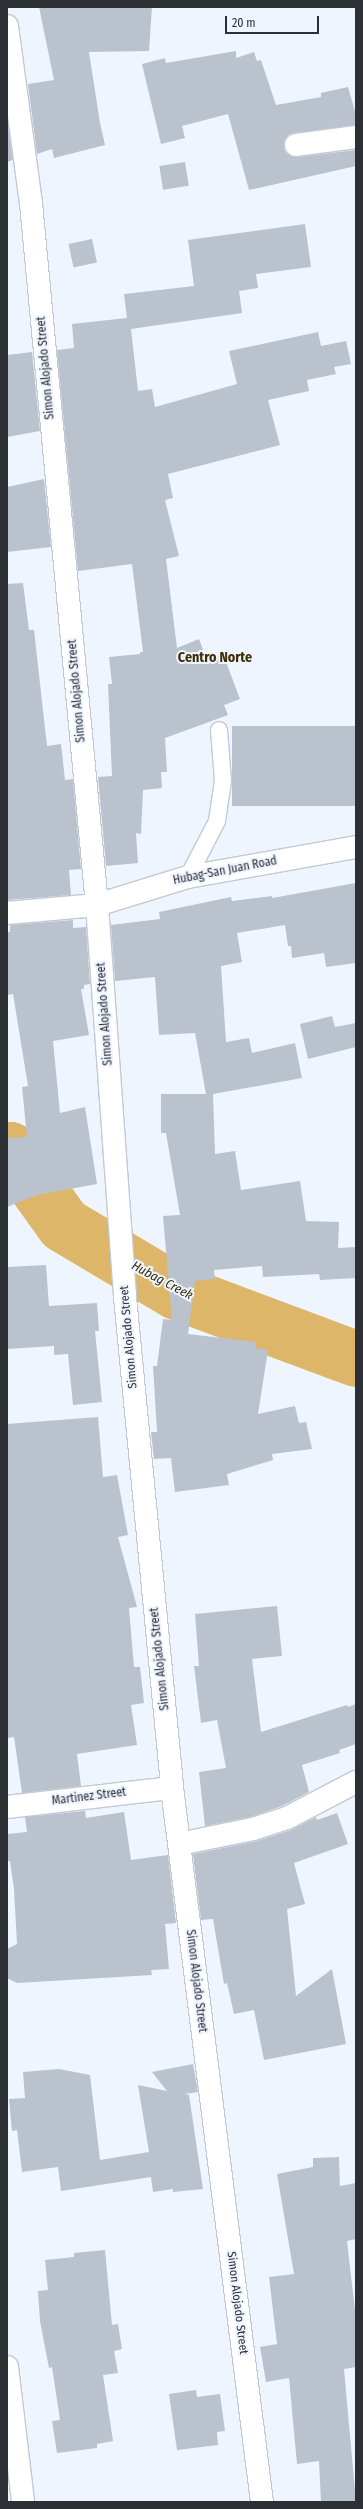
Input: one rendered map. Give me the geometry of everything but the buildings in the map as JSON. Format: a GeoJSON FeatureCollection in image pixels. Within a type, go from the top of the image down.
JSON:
{"type":"FeatureCollection","features":[{"type":"Feature","properties":{"kind":"street","name":"Simon Alojado Street"},"geometry":{"type":"LineString","coordinates":[[7,26],[31,203],[97,905],[123,1246],[125,1297],[172,1788],[262,2502]]}},
{"type":"Feature","properties":{"kind":"street"},"geometry":{"type":"LineString","coordinates":[[296,145],[356,137]]}},
{"type":"Feature","properties":{"kind":"street","name":"Hubag-San Juan Road"},"geometry":{"type":"LineString","coordinates":[[7,913],[97,905],[188,877],[356,847]]}},
{"type":"Feature","properties":{"kind":"street"},"geometry":{"type":"LineString","coordinates":[[179,1844],[253,1829],[287,1818],[356,1782]]}},
{"type":"Feature","properties":{"kind":"street","name":"Martinez Street"},"geometry":{"type":"LineString","coordinates":[[7,1807],[172,1788]]}},
{"type":"Feature","properties":{"kind":"street"},"geometry":{"type":"LineString","coordinates":[[7,2367],[24,2502]]}},
{"type":"Feature","properties":{"kind":"lane"},"geometry":{"type":"LineString","coordinates":[[188,877],[217,821],[223,781],[219,730]]}},
{"type":"Feature","properties":{"kind":"waterway","name":"Hubag Creek"},"geometry":{"type":"LineString","coordinates":[[7,1150],[10,1150],[64,1225],[177,1292],[356,1359]]}},
{"type":"Feature","properties":{"kind":"district","name":"Centro Norte"},"geometry":{"type":"Point","coordinates":[215,658]}}]}
